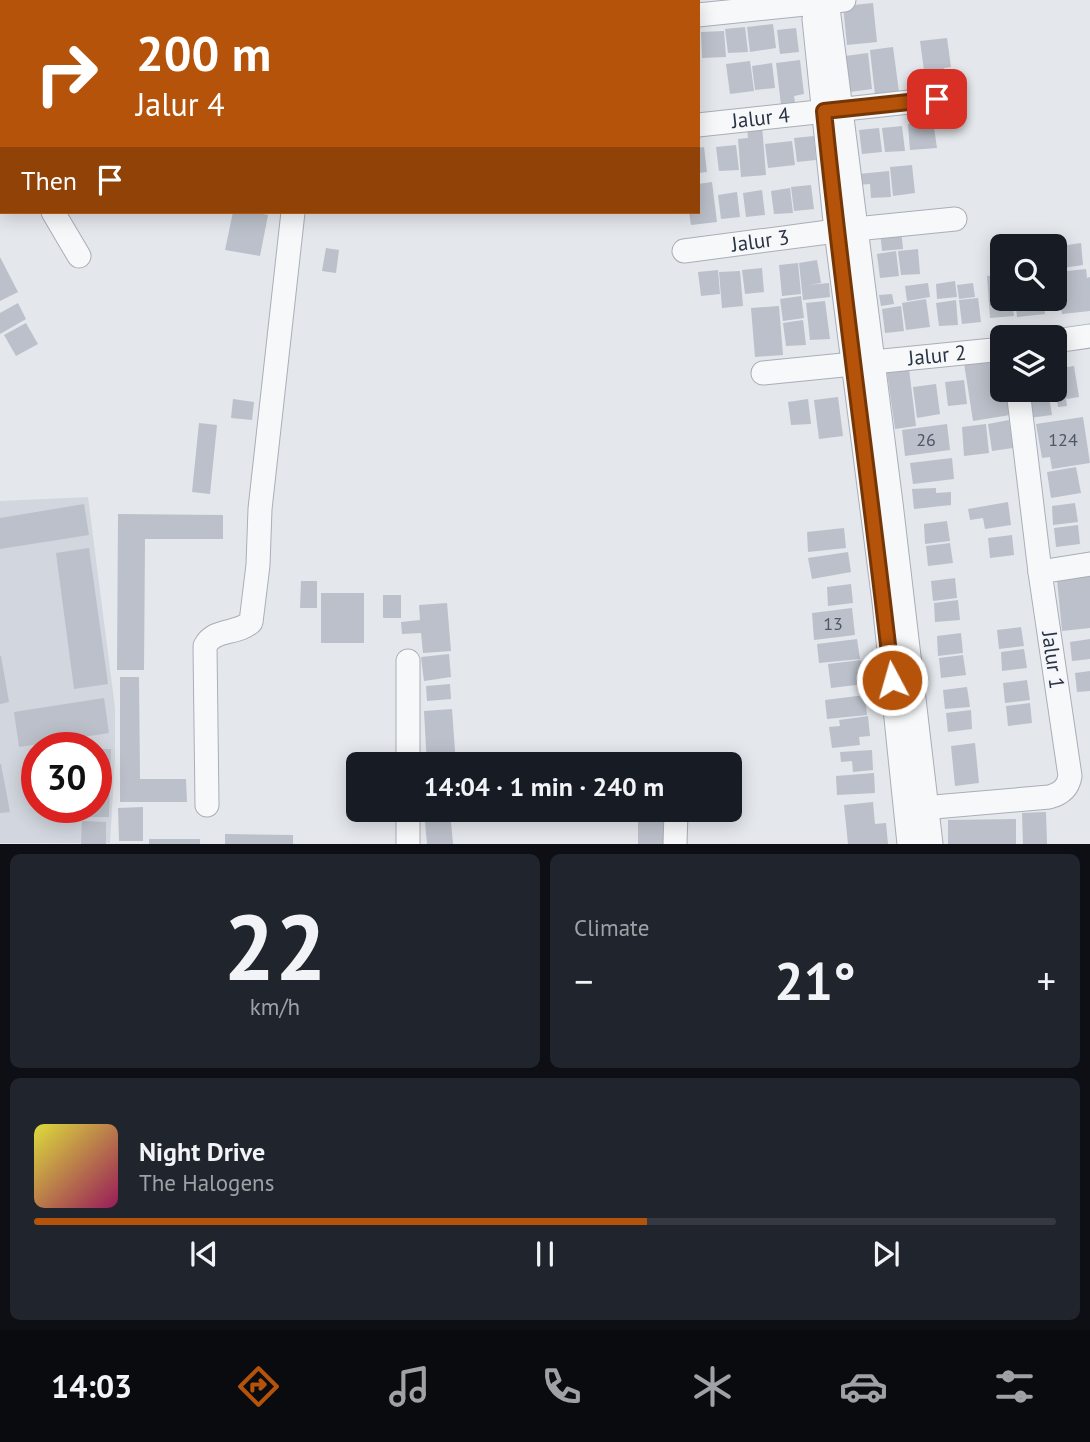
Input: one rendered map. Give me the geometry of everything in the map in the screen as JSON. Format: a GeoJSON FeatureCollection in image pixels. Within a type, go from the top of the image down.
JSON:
{"type":"FeatureCollection","features":[{"type":"Feature","properties":{"kind":"street"},"geometry":{"type":"LineString","coordinates":[[700,15],[825,1],[832,111],[916,808],[931,844]]}},
{"type":"Feature","properties":{"kind":"street","name":"Jalur 4"},"geometry":{"type":"LineString","coordinates":[[700,125],[937,99]]}},
{"type":"Feature","properties":{"kind":"street"},"geometry":{"type":"LineString","coordinates":[[54,214],[79,256]]}},
{"type":"Feature","properties":{"kind":"street"},"geometry":{"type":"LineString","coordinates":[[207,805],[205,646],[207,640],[214,635],[241,629],[251,622],[258,565],[260,509],[293,214]]}},
{"type":"Feature","properties":{"kind":"street","name":"Jalur 3"},"geometry":{"type":"LineString","coordinates":[[684,251],[955,219]]}},
{"type":"Feature","properties":{"kind":"street"},"geometry":{"type":"LineString","coordinates":[[1067,339],[1090,336]]}},
{"type":"Feature","properties":{"kind":"street","name":"Jalur 2"},"geometry":{"type":"LineString","coordinates":[[763,373],[990,350]]}},
{"type":"Feature","properties":{"kind":"street","name":"Jalur 1"},"geometry":{"type":"LineString","coordinates":[[916,808],[1049,797],[1059,794],[1069,782],[1019,402]]}},
{"type":"Feature","properties":{"kind":"street"},"geometry":{"type":"LineString","coordinates":[[1040,572],[1090,564]]}},
{"type":"Feature","properties":{"kind":"street"},"geometry":{"type":"LineString","coordinates":[[408,661],[408,752]]}},
{"type":"Feature","properties":{"kind":"street"},"geometry":{"type":"LineString","coordinates":[[909,844],[916,808]]}},
{"type":"Feature","properties":{"kind":"street"},"geometry":{"type":"LineString","coordinates":[[408,822],[408,844]]}},
{"type":"Feature","properties":{"kind":"street"},"geometry":{"type":"LineString","coordinates":[[675,844],[676,822]]}},
{"type":"Feature","properties":{"kind":"shaded area"},"geometry":{"type":"Polygon","coordinates":[[[88,497],[115,708],[112,809],[112,732],[21,732],[21,823],[111,823],[110,843],[0,843],[0,501],[88,497]]]}},
{"type":"Feature","properties":{"kind":"building"},"geometry":{"type":"Polygon","coordinates":[[[873,3],[877,42],[847,45],[843,6],[873,3]]]}},
{"type":"Feature","properties":{"kind":"building"},"geometry":{"type":"Polygon","coordinates":[[[773,24],[776,48],[750,52],[747,27],[773,24]]]}},
{"type":"Feature","properties":{"kind":"building"},"geometry":{"type":"Polygon","coordinates":[[[745,27],[748,52],[728,53],[725,29],[745,27]]]}},
{"type":"Feature","properties":{"kind":"building"},"geometry":{"type":"Polygon","coordinates":[[[796,28],[799,52],[780,54],[777,30],[796,28]]]}},
{"type":"Feature","properties":{"kind":"building"},"geometry":{"type":"Polygon","coordinates":[[[724,31],[726,57],[702,58],[701,32],[724,31]]]}},
{"type":"Feature","properties":{"kind":"building"},"geometry":{"type":"Polygon","coordinates":[[[947,38],[951,67],[944,68],[946,82],[926,85],[920,41],[947,38]]]}},
{"type":"Feature","properties":{"kind":"building"},"geometry":{"type":"Polygon","coordinates":[[[893,47],[899,92],[875,95],[870,50],[893,47]]]}},
{"type":"Feature","properties":{"kind":"building"},"geometry":{"type":"Polygon","coordinates":[[[868,53],[872,89],[850,92],[845,56],[868,53]]]}},
{"type":"Feature","properties":{"kind":"building"},"geometry":{"type":"Polygon","coordinates":[[[800,60],[804,94],[794,96],[795,103],[781,105],[776,63],[800,60]]]}},
{"type":"Feature","properties":{"kind":"building"},"geometry":{"type":"Polygon","coordinates":[[[750,61],[754,91],[730,94],[726,64],[750,61]]]}},
{"type":"Feature","properties":{"kind":"building"},"geometry":{"type":"Polygon","coordinates":[[[772,63],[775,88],[755,90],[752,66],[772,63]]]}},
{"type":"Feature","properties":{"kind":"building"},"geometry":{"type":"Polygon","coordinates":[[[933,121],[937,148],[910,150],[908,124],[933,121]]]}},
{"type":"Feature","properties":{"kind":"building"},"geometry":{"type":"Polygon","coordinates":[[[762,125],[766,175],[741,177],[738,139],[748,138],[747,127],[762,125]]]}},
{"type":"Feature","properties":{"kind":"building"},"geometry":{"type":"Polygon","coordinates":[[[902,126],[905,151],[885,152],[882,128],[902,126]]]}},
{"type":"Feature","properties":{"kind":"building"},"geometry":{"type":"Polygon","coordinates":[[[879,128],[882,152],[862,154],[859,130],[879,128]]]}},
{"type":"Feature","properties":{"kind":"building"},"geometry":{"type":"Polygon","coordinates":[[[814,136],[816,160],[797,162],[794,138],[814,136]]]}},
{"type":"Feature","properties":{"kind":"building"},"geometry":{"type":"Polygon","coordinates":[[[792,141],[795,165],[768,168],[765,144],[792,141]]]}},
{"type":"Feature","properties":{"kind":"building"},"geometry":{"type":"Polygon","coordinates":[[[736,145],[739,170],[719,171],[716,147],[736,145]]]}},
{"type":"Feature","properties":{"kind":"building"},"geometry":{"type":"Polygon","coordinates":[[[704,147],[707,172],[700,173],[700,148],[704,147]]]}},
{"type":"Feature","properties":{"kind":"building"},"geometry":{"type":"Polygon","coordinates":[[[912,165],[915,193],[893,196],[890,167],[912,165]]]}},
{"type":"Feature","properties":{"kind":"building"},"geometry":{"type":"Polygon","coordinates":[[[889,171],[891,197],[871,198],[870,184],[858,185],[858,174],[889,171]]]}},
{"type":"Feature","properties":{"kind":"building"},"geometry":{"type":"Polygon","coordinates":[[[712,182],[717,222],[691,225],[689,214],[700,214],[700,184],[712,182]]]}},
{"type":"Feature","properties":{"kind":"building"},"geometry":{"type":"Polygon","coordinates":[[[811,185],[814,209],[794,211],[791,187],[811,185]]]}},
{"type":"Feature","properties":{"kind":"building"},"geometry":{"type":"Polygon","coordinates":[[[790,188],[793,213],[774,214],[771,191],[790,188]]]}},
{"type":"Feature","properties":{"kind":"building"},"geometry":{"type":"Polygon","coordinates":[[[762,190],[765,215],[746,217],[743,193],[762,190]]]}},
{"type":"Feature","properties":{"kind":"building"},"geometry":{"type":"Polygon","coordinates":[[[737,192],[740,217],[721,219],[718,195],[737,192]]]}},
{"type":"Feature","properties":{"kind":"building"},"geometry":{"type":"Polygon","coordinates":[[[233,214],[268,215],[260,256],[225,250],[233,214]]]}},
{"type":"Feature","properties":{"kind":"building"},"geometry":{"type":"Polygon","coordinates":[[[901,229],[903,249],[882,251],[880,231],[901,229]]]}},
{"type":"Feature","properties":{"kind":"building"},"geometry":{"type":"Polygon","coordinates":[[[1081,243],[1083,265],[1067,267],[1067,245],[1081,243]]]}},
{"type":"Feature","properties":{"kind":"building"},"geometry":{"type":"Polygon","coordinates":[[[326,248],[339,250],[336,273],[322,271],[326,248]]]}},
{"type":"Feature","properties":{"kind":"building"},"geometry":{"type":"Polygon","coordinates":[[[918,249],[920,274],[901,275],[898,251],[918,249]]]}},
{"type":"Feature","properties":{"kind":"building"},"geometry":{"type":"Polygon","coordinates":[[[896,251],[899,276],[880,278],[877,254],[896,251]]]}},
{"type":"Feature","properties":{"kind":"building"},"geometry":{"type":"Polygon","coordinates":[[[0,257],[18,292],[0,301],[0,257]]]}},
{"type":"Feature","properties":{"kind":"building"},"geometry":{"type":"Polygon","coordinates":[[[817,260],[821,283],[808,285],[829,283],[830,297],[803,300],[799,263],[817,260]]]}},
{"type":"Feature","properties":{"kind":"building"},"geometry":{"type":"Polygon","coordinates":[[[798,263],[801,294],[782,296],[779,265],[798,263]]]}},
{"type":"Feature","properties":{"kind":"building"},"geometry":{"type":"Polygon","coordinates":[[[762,268],[764,292],[745,294],[742,270],[762,268]]]}},
{"type":"Feature","properties":{"kind":"building"},"geometry":{"type":"Polygon","coordinates":[[[1086,269],[1087,278],[1090,277],[1090,311],[1062,314],[1061,311],[1067,311],[1067,271],[1086,269]]]}},
{"type":"Feature","properties":{"kind":"building"},"geometry":{"type":"Polygon","coordinates":[[[718,270],[720,294],[701,296],[698,272],[718,270]]]}},
{"type":"Feature","properties":{"kind":"building"},"geometry":{"type":"Polygon","coordinates":[[[740,271],[743,306],[722,308],[719,272],[740,271]]]}},
{"type":"Feature","properties":{"kind":"building"},"geometry":{"type":"Polygon","coordinates":[[[987,276],[990,276],[990,311],[1013,311],[1014,316],[990,318],[987,276]]]}},
{"type":"Feature","properties":{"kind":"building"},"geometry":{"type":"Polygon","coordinates":[[[955,281],[957,297],[937,299],[936,284],[955,281]]]}},
{"type":"Feature","properties":{"kind":"building"},"geometry":{"type":"Polygon","coordinates":[[[928,283],[930,297],[907,301],[905,286],[928,283]]]}},
{"type":"Feature","properties":{"kind":"building"},"geometry":{"type":"Polygon","coordinates":[[[973,283],[975,297],[959,299],[957,285],[973,283]]]}},
{"type":"Feature","properties":{"kind":"building"},"geometry":{"type":"Polygon","coordinates":[[[892,294],[894,304],[881,306],[879,295],[892,294]]]}},
{"type":"Feature","properties":{"kind":"building"},"geometry":{"type":"Polygon","coordinates":[[[801,296],[804,318],[783,321],[780,299],[801,296]]]}},
{"type":"Feature","properties":{"kind":"building"},"geometry":{"type":"Polygon","coordinates":[[[978,298],[981,322],[962,324],[959,300],[978,298]]]}},
{"type":"Feature","properties":{"kind":"building"},"geometry":{"type":"Polygon","coordinates":[[[926,299],[930,327],[906,330],[902,303],[926,299]]]}},
{"type":"Feature","properties":{"kind":"building"},"geometry":{"type":"Polygon","coordinates":[[[956,300],[958,325],[939,326],[936,303],[956,300]]]}},
{"type":"Feature","properties":{"kind":"building"},"geometry":{"type":"Polygon","coordinates":[[[825,301],[830,339],[810,340],[806,303],[825,301]]]}},
{"type":"Feature","properties":{"kind":"building"},"geometry":{"type":"Polygon","coordinates":[[[18,303],[26,319],[0,334],[0,313],[18,303]]]}},
{"type":"Feature","properties":{"kind":"building"},"geometry":{"type":"Polygon","coordinates":[[[779,306],[783,355],[755,357],[751,308],[779,306]]]}},
{"type":"Feature","properties":{"kind":"building"},"geometry":{"type":"Polygon","coordinates":[[[901,306],[904,331],[885,333],[882,309],[901,306]]]}},
{"type":"Feature","properties":{"kind":"building"},"geometry":{"type":"Polygon","coordinates":[[[1016,311],[1045,311],[1045,314],[1017,317],[1016,311]]]}},
{"type":"Feature","properties":{"kind":"building"},"geometry":{"type":"Polygon","coordinates":[[[803,320],[806,345],[786,346],[783,323],[803,320]]]}},
{"type":"Feature","properties":{"kind":"building"},"geometry":{"type":"Polygon","coordinates":[[[26,323],[38,344],[16,356],[4,335],[26,323]]]}},
{"type":"Feature","properties":{"kind":"building"},"geometry":{"type":"Polygon","coordinates":[[[990,359],[990,402],[1008,402],[1010,415],[973,421],[964,363],[990,359]]]}},
{"type":"Feature","properties":{"kind":"building"},"geometry":{"type":"Polygon","coordinates":[[[1074,366],[1079,397],[1067,399],[1067,367],[1074,366]]]}},
{"type":"Feature","properties":{"kind":"building"},"geometry":{"type":"Polygon","coordinates":[[[909,369],[916,426],[895,429],[887,372],[909,369]]]}},
{"type":"Feature","properties":{"kind":"building"},"geometry":{"type":"Polygon","coordinates":[[[964,380],[967,404],[948,406],[945,382],[964,380]]]}},
{"type":"Feature","properties":{"kind":"building"},"geometry":{"type":"Polygon","coordinates":[[[936,384],[940,414],[917,418],[913,387],[936,384]]]}},
{"type":"Feature","properties":{"kind":"building"},"geometry":{"type":"Polygon","coordinates":[[[838,397],[843,436],[819,439],[814,400],[838,397]]]}},
{"type":"Feature","properties":{"kind":"building"},"geometry":{"type":"Polygon","coordinates":[[[233,399],[254,402],[252,420],[231,418],[233,399]]]}},
{"type":"Feature","properties":{"kind":"building"},"geometry":{"type":"Polygon","coordinates":[[[808,399],[811,424],[791,425],[788,402],[808,399]]]}},
{"type":"Feature","properties":{"kind":"building"},"geometry":{"type":"Polygon","coordinates":[[[1027,402],[1050,402],[1052,415],[1029,418],[1027,402]]]}},
{"type":"Feature","properties":{"kind":"building"},"geometry":{"type":"Polygon","coordinates":[[[1057,402],[1066,402],[1067,406],[1058,407],[1057,402]]]}},
{"type":"Feature","properties":{"kind":"building"},"geometry":{"type":"Polygon","coordinates":[[[1083,417],[1090,463],[1052,469],[1050,457],[1042,458],[1036,424],[1083,417]]]}},
{"type":"Feature","properties":{"kind":"building"},"geometry":{"type":"Polygon","coordinates":[[[1009,420],[1013,448],[992,451],[988,424],[1009,420]]]}},
{"type":"Feature","properties":{"kind":"building"},"geometry":{"type":"Polygon","coordinates":[[[199,423],[217,425],[210,494],[192,492],[199,423]]]}},
{"type":"Feature","properties":{"kind":"building"},"geometry":{"type":"Polygon","coordinates":[[[947,424],[950,450],[905,456],[902,430],[947,424]]]}},
{"type":"Feature","properties":{"kind":"building"},"geometry":{"type":"Polygon","coordinates":[[[986,424],[989,453],[964,456],[962,427],[986,424]]]}},
{"type":"Feature","properties":{"kind":"building"},"geometry":{"type":"Polygon","coordinates":[[[952,458],[954,479],[913,484],[910,463],[952,458]]]}},
{"type":"Feature","properties":{"kind":"building"},"geometry":{"type":"Polygon","coordinates":[[[1076,467],[1081,493],[1051,498],[1047,472],[1076,467]]]}},
{"type":"Feature","properties":{"kind":"building"},"geometry":{"type":"Polygon","coordinates":[[[936,488],[936,493],[951,492],[951,505],[914,509],[912,489],[936,488]]]}},
{"type":"Feature","properties":{"kind":"building"},"geometry":{"type":"Polygon","coordinates":[[[1008,502],[1011,525],[985,529],[983,518],[970,520],[968,509],[1008,502]]]}},
{"type":"Feature","properties":{"kind":"building"},"geometry":{"type":"Polygon","coordinates":[[[1075,503],[1078,522],[1053,525],[1052,506],[1075,503]]]}},
{"type":"Feature","properties":{"kind":"building"},"geometry":{"type":"Polygon","coordinates":[[[84,504],[89,535],[0,549],[0,518],[84,504]]]}},
{"type":"Feature","properties":{"kind":"building"},"geometry":{"type":"Polygon","coordinates":[[[118,514],[223,515],[223,539],[145,539],[144,670],[117,670],[118,514]]]}},
{"type":"Feature","properties":{"kind":"building"},"geometry":{"type":"Polygon","coordinates":[[[947,521],[950,541],[925,544],[924,524],[947,521]]]}},
{"type":"Feature","properties":{"kind":"building"},"geometry":{"type":"Polygon","coordinates":[[[1078,525],[1080,544],[1056,547],[1054,528],[1078,525]]]}},
{"type":"Feature","properties":{"kind":"building"},"geometry":{"type":"Polygon","coordinates":[[[844,528],[846,548],[808,552],[807,532],[844,528]]]}},
{"type":"Feature","properties":{"kind":"building"},"geometry":{"type":"Polygon","coordinates":[[[1012,535],[1014,555],[990,558],[988,538],[1012,535]]]}},
{"type":"Feature","properties":{"kind":"building"},"geometry":{"type":"Polygon","coordinates":[[[950,543],[953,563],[928,566],[926,546],[950,543]]]}},
{"type":"Feature","properties":{"kind":"building"},"geometry":{"type":"Polygon","coordinates":[[[89,548],[108,684],[74,689],[56,553],[89,548]]]}},
{"type":"Feature","properties":{"kind":"building"},"geometry":{"type":"Polygon","coordinates":[[[848,552],[851,572],[812,579],[808,558],[848,552]]]}},
{"type":"Feature","properties":{"kind":"building"},"geometry":{"type":"Polygon","coordinates":[[[1090,576],[1090,628],[1062,631],[1057,580],[1090,576]]]}},
{"type":"Feature","properties":{"kind":"building"},"geometry":{"type":"Polygon","coordinates":[[[955,578],[957,598],[933,601],[931,581],[955,578]]]}},
{"type":"Feature","properties":{"kind":"building"},"geometry":{"type":"Polygon","coordinates":[[[301,581],[317,581],[317,608],[300,608],[301,581]]]}},
{"type":"Feature","properties":{"kind":"building"},"geometry":{"type":"Polygon","coordinates":[[[851,584],[853,603],[828,606],[827,587],[851,584]]]}},
{"type":"Feature","properties":{"kind":"building"},"geometry":{"type":"Polygon","coordinates":[[[321,593],[364,593],[364,643],[321,643],[321,593]]]}},
{"type":"Feature","properties":{"kind":"building"},"geometry":{"type":"Polygon","coordinates":[[[383,595],[401,595],[401,618],[383,618],[383,595]]]}},
{"type":"Feature","properties":{"kind":"building"},"geometry":{"type":"Polygon","coordinates":[[[958,600],[960,620],[935,622],[934,603],[958,600]]]}},
{"type":"Feature","properties":{"kind":"building"},"geometry":{"type":"Polygon","coordinates":[[[447,603],[451,651],[423,653],[421,633],[402,634],[401,622],[420,620],[419,605],[447,603]]]}},
{"type":"Feature","properties":{"kind":"building"},"geometry":{"type":"Polygon","coordinates":[[[852,608],[855,635],[814,640],[812,613],[852,608]]]}},
{"type":"Feature","properties":{"kind":"building"},"geometry":{"type":"Polygon","coordinates":[[[1021,627],[1024,646],[999,649],[997,630],[1021,627]]]}},
{"type":"Feature","properties":{"kind":"building"},"geometry":{"type":"Polygon","coordinates":[[[961,633],[963,653],[938,656],[937,636],[961,633]]]}},
{"type":"Feature","properties":{"kind":"building"},"geometry":{"type":"Polygon","coordinates":[[[857,639],[860,659],[819,663],[817,644],[857,639]]]}},
{"type":"Feature","properties":{"kind":"building"},"geometry":{"type":"Polygon","coordinates":[[[1090,639],[1090,659],[1072,661],[1070,642],[1090,639]]]}},
{"type":"Feature","properties":{"kind":"building"},"geometry":{"type":"Polygon","coordinates":[[[1024,649],[1027,668],[1002,671],[1001,652],[1024,649]]]}},
{"type":"Feature","properties":{"kind":"building"},"geometry":{"type":"Polygon","coordinates":[[[449,654],[451,677],[424,681],[421,657],[449,654]]]}},
{"type":"Feature","properties":{"kind":"building"},"geometry":{"type":"Polygon","coordinates":[[[963,655],[966,675],[941,678],[939,658],[963,655]]]}},
{"type":"Feature","properties":{"kind":"building"},"geometry":{"type":"Polygon","coordinates":[[[0,656],[9,702],[0,704],[0,656]]]}},
{"type":"Feature","properties":{"kind":"building"},"geometry":{"type":"Polygon","coordinates":[[[861,660],[864,684],[831,688],[828,664],[861,660]]]}},
{"type":"Feature","properties":{"kind":"building"},"geometry":{"type":"Polygon","coordinates":[[[1090,671],[1090,691],[1077,692],[1075,673],[1090,671]]]}},
{"type":"Feature","properties":{"kind":"building"},"geometry":{"type":"Polygon","coordinates":[[[120,677],[139,677],[140,779],[186,779],[187,802],[120,802],[120,677]]]}},
{"type":"Feature","properties":{"kind":"building"},"geometry":{"type":"Polygon","coordinates":[[[1027,680],[1030,700],[1005,703],[1003,683],[1027,680]]]}},
{"type":"Feature","properties":{"kind":"building"},"geometry":{"type":"Polygon","coordinates":[[[450,684],[451,699],[427,701],[426,686],[450,684]]]}},
{"type":"Feature","properties":{"kind":"building"},"geometry":{"type":"Polygon","coordinates":[[[967,687],[970,707],[945,709],[943,690],[967,687]]]}},
{"type":"Feature","properties":{"kind":"building"},"geometry":{"type":"Polygon","coordinates":[[[865,695],[867,715],[827,719],[825,700],[865,695]]]}},
{"type":"Feature","properties":{"kind":"building"},"geometry":{"type":"Polygon","coordinates":[[[104,698],[109,732],[21,732],[19,747],[14,712],[104,698]]]}},
{"type":"Feature","properties":{"kind":"building"},"geometry":{"type":"Polygon","coordinates":[[[1030,703],[1032,723],[1008,726],[1006,706],[1030,703]]]}},
{"type":"Feature","properties":{"kind":"building"},"geometry":{"type":"Polygon","coordinates":[[[452,709],[455,752],[426,752],[424,711],[452,709]]]}},
{"type":"Feature","properties":{"kind":"building"},"geometry":{"type":"Polygon","coordinates":[[[971,710],[972,729],[948,732],[946,713],[971,710]]]}},
{"type":"Feature","properties":{"kind":"building"},"geometry":{"type":"Polygon","coordinates":[[[868,716],[870,736],[859,737],[860,745],[832,748],[829,727],[840,726],[839,720],[868,716]]]}},
{"type":"Feature","properties":{"kind":"building"},"geometry":{"type":"Polygon","coordinates":[[[975,743],[979,783],[955,786],[951,746],[975,743]]]}},
{"type":"Feature","properties":{"kind":"building"},"geometry":{"type":"Polygon","coordinates":[[[872,750],[873,770],[853,772],[852,761],[841,762],[840,752],[872,750]]]}},
{"type":"Feature","properties":{"kind":"building"},"geometry":{"type":"Polygon","coordinates":[[[1,764],[10,812],[0,813],[1,764]]]}},
{"type":"Feature","properties":{"kind":"building"},"geometry":{"type":"Polygon","coordinates":[[[874,773],[875,793],[837,795],[836,776],[874,773]]]}},
{"type":"Feature","properties":{"kind":"building"},"geometry":{"type":"Polygon","coordinates":[[[873,802],[875,824],[886,823],[888,844],[848,844],[844,805],[873,802]]]}},
{"type":"Feature","properties":{"kind":"building"},"geometry":{"type":"Polygon","coordinates":[[[143,807],[143,841],[119,841],[118,808],[143,807]]]}},
{"type":"Feature","properties":{"kind":"building"},"geometry":{"type":"Polygon","coordinates":[[[1046,812],[1047,844],[1023,844],[1022,813],[1046,812]]]}},
{"type":"Feature","properties":{"kind":"building"},"geometry":{"type":"Polygon","coordinates":[[[1016,819],[1016,844],[948,844],[948,820],[1016,819]]]}},
{"type":"Feature","properties":{"kind":"building"},"geometry":{"type":"Polygon","coordinates":[[[425,822],[451,822],[453,844],[427,844],[425,822]]]}},
{"type":"Feature","properties":{"kind":"building"},"geometry":{"type":"Polygon","coordinates":[[[638,822],[669,822],[670,844],[638,844],[638,822]]]}},
{"type":"Feature","properties":{"kind":"building"},"geometry":{"type":"Polygon","coordinates":[[[82,823],[106,823],[106,844],[81,844],[82,823]]]}},
{"type":"Feature","properties":{"kind":"building"},"geometry":{"type":"Polygon","coordinates":[[[225,834],[293,835],[293,844],[225,844],[225,834]]]}},
{"type":"Feature","properties":{"kind":"building"},"geometry":{"type":"Polygon","coordinates":[[[149,839],[200,839],[200,844],[149,844],[149,839]]]}},
{"type":"Feature","properties":{"kind":"route"},"geometry":{"type":"LineString","coordinates":[[892,680],[836,231],[824,111],[937,99]]}}]}
